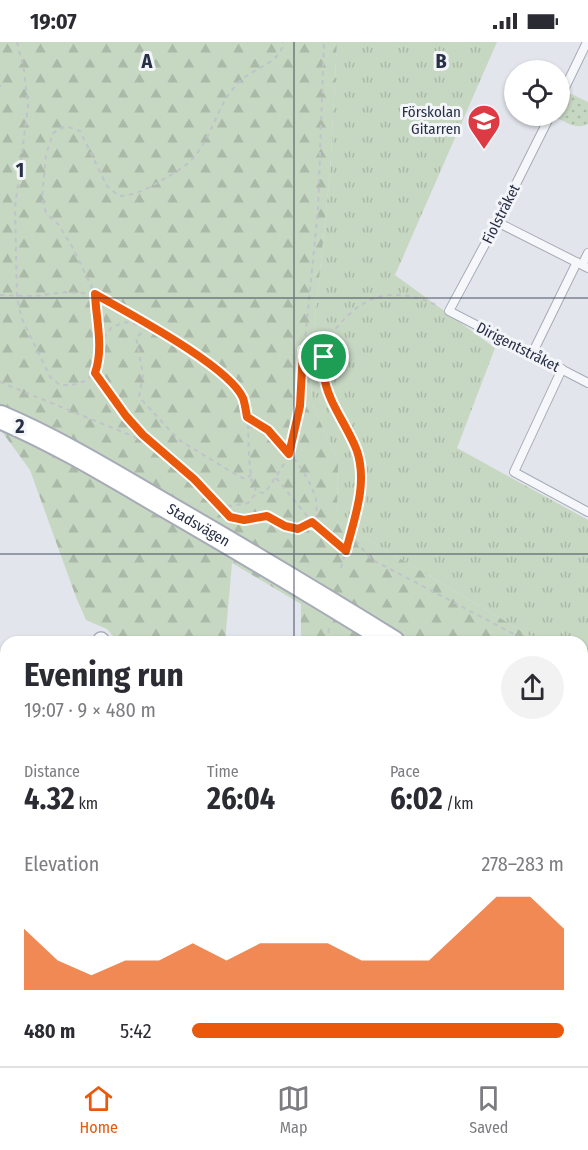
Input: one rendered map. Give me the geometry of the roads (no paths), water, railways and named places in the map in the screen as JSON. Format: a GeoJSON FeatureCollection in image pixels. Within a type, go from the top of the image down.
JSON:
{"type":"FeatureCollection","features":[{"type":"Feature","properties":{"kind":"main road","name":"Stadsvägen"},"geometry":{"type":"LineString","coordinates":[[0,417],[33,431],[121,480],[301,584],[383,636]]}},
{"type":"Feature","properties":{"kind":"lane"},"geometry":{"type":"LineString","coordinates":[[570,77],[587,42]]}},
{"type":"Feature","properties":{"kind":"lane","name":"Fiolstråket"},"geometry":{"type":"LineString","coordinates":[[449,311],[545,126]]}},
{"type":"Feature","properties":{"kind":"lane"},"geometry":{"type":"LineString","coordinates":[[497,222],[582,265]]}},
{"type":"Feature","properties":{"kind":"lane"},"geometry":{"type":"LineString","coordinates":[[532,354],[588,253]]}},
{"type":"Feature","properties":{"kind":"lane","name":"Dirigentstråket"},"geometry":{"type":"LineString","coordinates":[[449,311],[588,383]]}},
{"type":"Feature","properties":{"kind":"lane"},"geometry":{"type":"LineString","coordinates":[[562,369],[514,472],[588,512]]}},
{"type":"Feature","properties":{"kind":"place","name":"Förskolan Gitarren"},"geometry":{"type":"Point","coordinates":[484,150]}}]}
